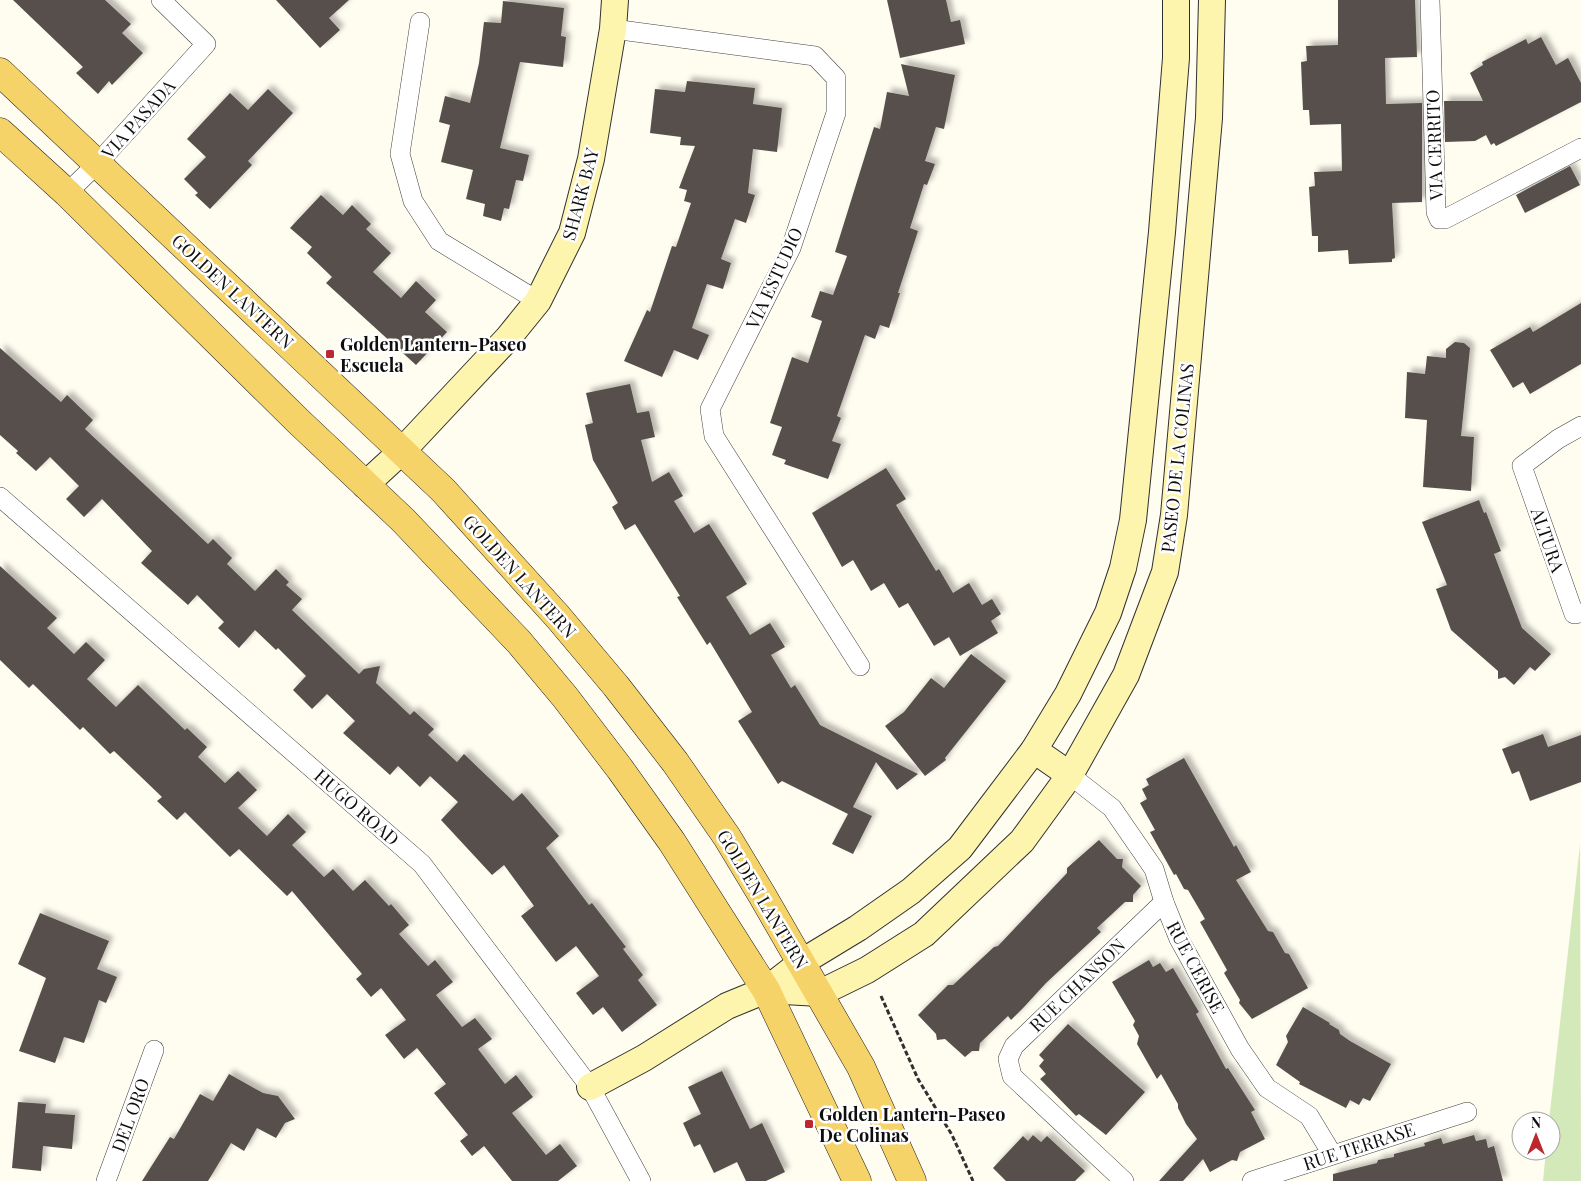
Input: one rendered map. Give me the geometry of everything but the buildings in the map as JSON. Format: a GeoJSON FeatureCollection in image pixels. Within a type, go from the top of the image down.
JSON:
{"type":"FeatureCollection","features":[{"type":"Feature","properties":{"kind":"main road","name":"SHARK BAY"},"geometry":{"type":"LineString","coordinates":[[365,485],[403,450],[508,338],[538,301],[572,232],[591,159],[613,29],[615,0]]}},
{"type":"Feature","properties":{"kind":"main road","name":"PASEO DE LA COLINAS"},"geometry":{"type":"LineString","coordinates":[[590,1087],[644,1058],[727,1006],[766,990],[802,962],[858,928],[911,891],[960,848],[1034,750],[1068,694],[1108,613],[1123,568],[1133,520],[1162,232],[1176,58],[1176,0]]}},
{"type":"Feature","properties":{"kind":"main road","name":"PASEO DE LA COLINAS"},"geometry":{"type":"LineString","coordinates":[[766,990],[820,993],[860,974],[924,934],[1022,841],[1070,775],[1126,674],[1165,572],[1174,515],[1209,118],[1212,0]]}},
{"type":"Feature","properties":{"kind":"main road","name":"GOLDEN LANTERN"},"geometry":{"type":"LineString","coordinates":[[0,72],[403,450],[443,490],[558,617],[675,762],[727,837],[802,962],[861,1067],[912,1181]]}},
{"type":"Feature","properties":{"kind":"main road"},"geometry":{"type":"LineString","coordinates":[[0,132],[68,193],[458,577],[518,642],[565,697],[620,769],[672,842],[766,990],[857,1181]]}},
{"type":"Feature","properties":{"kind":"main road"},"geometry":{"type":"LineString","coordinates":[[1034,750],[1070,775]]}},
{"type":"Feature","properties":{"kind":"street","name":"VIA PASADA"},"geometry":{"type":"LineString","coordinates":[[68,193],[97,164],[206,44],[161,0]]}},
{"type":"Feature","properties":{"kind":"street","name":"VIA CERRITO"},"geometry":{"type":"LineString","coordinates":[[1430,0],[1436,212],[1438,219],[1445,219],[1581,148]]}},
{"type":"Feature","properties":{"kind":"street"},"geometry":{"type":"LineString","coordinates":[[420,22],[400,154],[413,202],[439,241],[538,301]]}},
{"type":"Feature","properties":{"kind":"street","name":"VIA ESTUDIO"},"geometry":{"type":"LineString","coordinates":[[613,29],[815,56],[836,78],[836,112],[791,248],[710,409],[714,436],[860,666]]}},
{"type":"Feature","properties":{"kind":"street","name":"ALTURA"},"geometry":{"type":"LineString","coordinates":[[1578,614],[1522,466],[1558,439],[1581,426]]}},
{"type":"Feature","properties":{"kind":"street","name":"HUGO ROAD"},"geometry":{"type":"LineString","coordinates":[[0,497],[422,864],[590,1087],[641,1181]]}},
{"type":"Feature","properties":{"kind":"street","name":"RUE CERISE"},"geometry":{"type":"LineString","coordinates":[[1070,775],[1112,808],[1154,869],[1164,902],[1179,939],[1240,1049],[1267,1088],[1308,1116],[1332,1154]]}},
{"type":"Feature","properties":{"kind":"street","name":"RUE CHANSON"},"geometry":{"type":"LineString","coordinates":[[1124,1181],[1012,1076],[1008,1059],[1014,1046],[1164,902]]}},
{"type":"Feature","properties":{"kind":"street","name":"DEL ORO"},"geometry":{"type":"LineString","coordinates":[[106,1181],[154,1050]]}},
{"type":"Feature","properties":{"kind":"street","name":"RUE TERRASE"},"geometry":{"type":"LineString","coordinates":[[1252,1181],[1467,1112]]}},
{"type":"Feature","properties":{"kind":"path"},"geometry":{"type":"LineString","coordinates":[[881,996],[918,1079],[952,1135],[973,1181]]}},
{"type":"Feature","properties":{"kind":"green space"},"geometry":{"type":"Polygon","coordinates":[[[1580,845],[1581,1181],[1543,1181],[1545,1161],[1561,1161],[1561,1111],[1550,1111],[1580,845]]]}},
{"type":"Feature","properties":{"kind":"place","name":"Golden Lantern-Paseo Escuela"},"geometry":{"type":"Point","coordinates":[330,354]}},
{"type":"Feature","properties":{"kind":"place","name":"Golden Lantern-Paseo De Colinas"},"geometry":{"type":"Point","coordinates":[809,1124]}}]}
